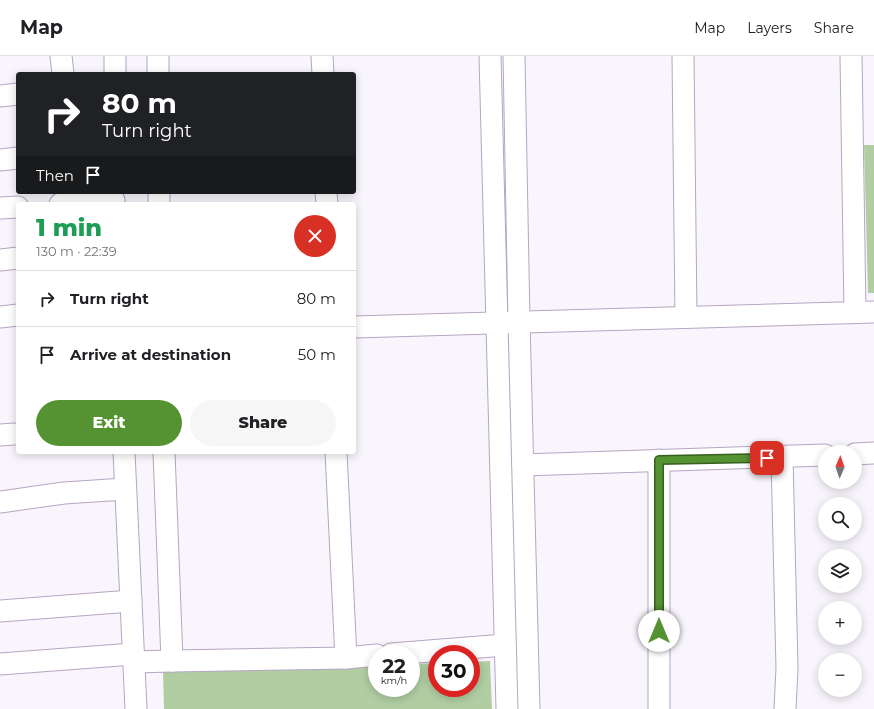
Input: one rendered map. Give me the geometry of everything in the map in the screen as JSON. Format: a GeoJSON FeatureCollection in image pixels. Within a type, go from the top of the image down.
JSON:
{"type":"FeatureCollection","features":[{"type":"Feature","properties":{"kind":"street"},"geometry":{"type":"LineString","coordinates":[[61,56],[63,72]]}},
{"type":"Feature","properties":{"kind":"street"},"geometry":{"type":"LineString","coordinates":[[114,72],[115,56]]}},
{"type":"Feature","properties":{"kind":"street"},"geometry":{"type":"LineString","coordinates":[[158,56],[158,72]]}},
{"type":"Feature","properties":{"kind":"street"},"geometry":{"type":"LineString","coordinates":[[322,56],[323,72]]}},
{"type":"Feature","properties":{"kind":"street"},"geometry":{"type":"LineString","coordinates":[[490,56],[507,709]]}},
{"type":"Feature","properties":{"kind":"street"},"geometry":{"type":"LineString","coordinates":[[514,56],[529,709]]}},
{"type":"Feature","properties":{"kind":"street"},"geometry":{"type":"LineString","coordinates":[[683,56],[686,317]]}},
{"type":"Feature","properties":{"kind":"street"},"geometry":{"type":"LineString","coordinates":[[356,327],[865,312],[851,56]]}},
{"type":"Feature","properties":{"kind":"street"},"geometry":{"type":"LineString","coordinates":[[0,96],[16,94]]}},
{"type":"Feature","properties":{"kind":"street"},"geometry":{"type":"LineString","coordinates":[[0,160],[16,158]]}},
{"type":"Feature","properties":{"kind":"street"},"geometry":{"type":"LineString","coordinates":[[82,202],[114,199]]}},
{"type":"Feature","properties":{"kind":"street"},"geometry":{"type":"LineString","coordinates":[[0,208],[16,207]]}},
{"type":"Feature","properties":{"kind":"street"},"geometry":{"type":"LineString","coordinates":[[0,260],[16,258]]}},
{"type":"Feature","properties":{"kind":"street"},"geometry":{"type":"LineString","coordinates":[[0,316],[16,315]]}},
{"type":"Feature","properties":{"kind":"street"},"geometry":{"type":"LineString","coordinates":[[862,454],[874,453]]}},
{"type":"Feature","properties":{"kind":"street"},"geometry":{"type":"LineString","coordinates":[[124,454],[131,601],[149,660]]}},
{"type":"Feature","properties":{"kind":"street"},"geometry":{"type":"LineString","coordinates":[[133,709],[136,709],[149,660],[164,454]]}},
{"type":"Feature","properties":{"kind":"street"},"geometry":{"type":"LineString","coordinates":[[336,454],[346,658]]}},
{"type":"Feature","properties":{"kind":"street"},"geometry":{"type":"LineString","coordinates":[[523,465],[818,455]]}},
{"type":"Feature","properties":{"kind":"street"},"geometry":{"type":"LineString","coordinates":[[782,457],[787,668],[785,709]]}},
{"type":"Feature","properties":{"kind":"street"},"geometry":{"type":"LineString","coordinates":[[659,460],[659,709]]}},
{"type":"Feature","properties":{"kind":"street"},"geometry":{"type":"LineString","coordinates":[[0,502],[64,493],[126,490]]}},
{"type":"Feature","properties":{"kind":"street"},"geometry":{"type":"LineString","coordinates":[[0,611],[131,601]]}},
{"type":"Feature","properties":{"kind":"street"},"geometry":{"type":"LineString","coordinates":[[420,652],[505,645]]}},
{"type":"Feature","properties":{"kind":"street"},"geometry":{"type":"LineString","coordinates":[[0,664],[149,660],[346,658],[368,656]]}},
{"type":"Feature","properties":{"kind":"green space"},"geometry":{"type":"Polygon","coordinates":[[[864,145],[874,145],[874,293],[868,293],[864,145]]]}},
{"type":"Feature","properties":{"kind":"green space"},"geometry":{"type":"Polygon","coordinates":[[[490,661],[492,709],[164,709],[163,672],[368,665],[368,697],[420,697],[420,664],[428,663],[428,697],[480,697],[480,662],[490,661]]]}},
{"type":"Feature","properties":{"kind":"route"},"geometry":{"type":"LineString","coordinates":[[659,631],[659,460],[767,458]]}}]}
